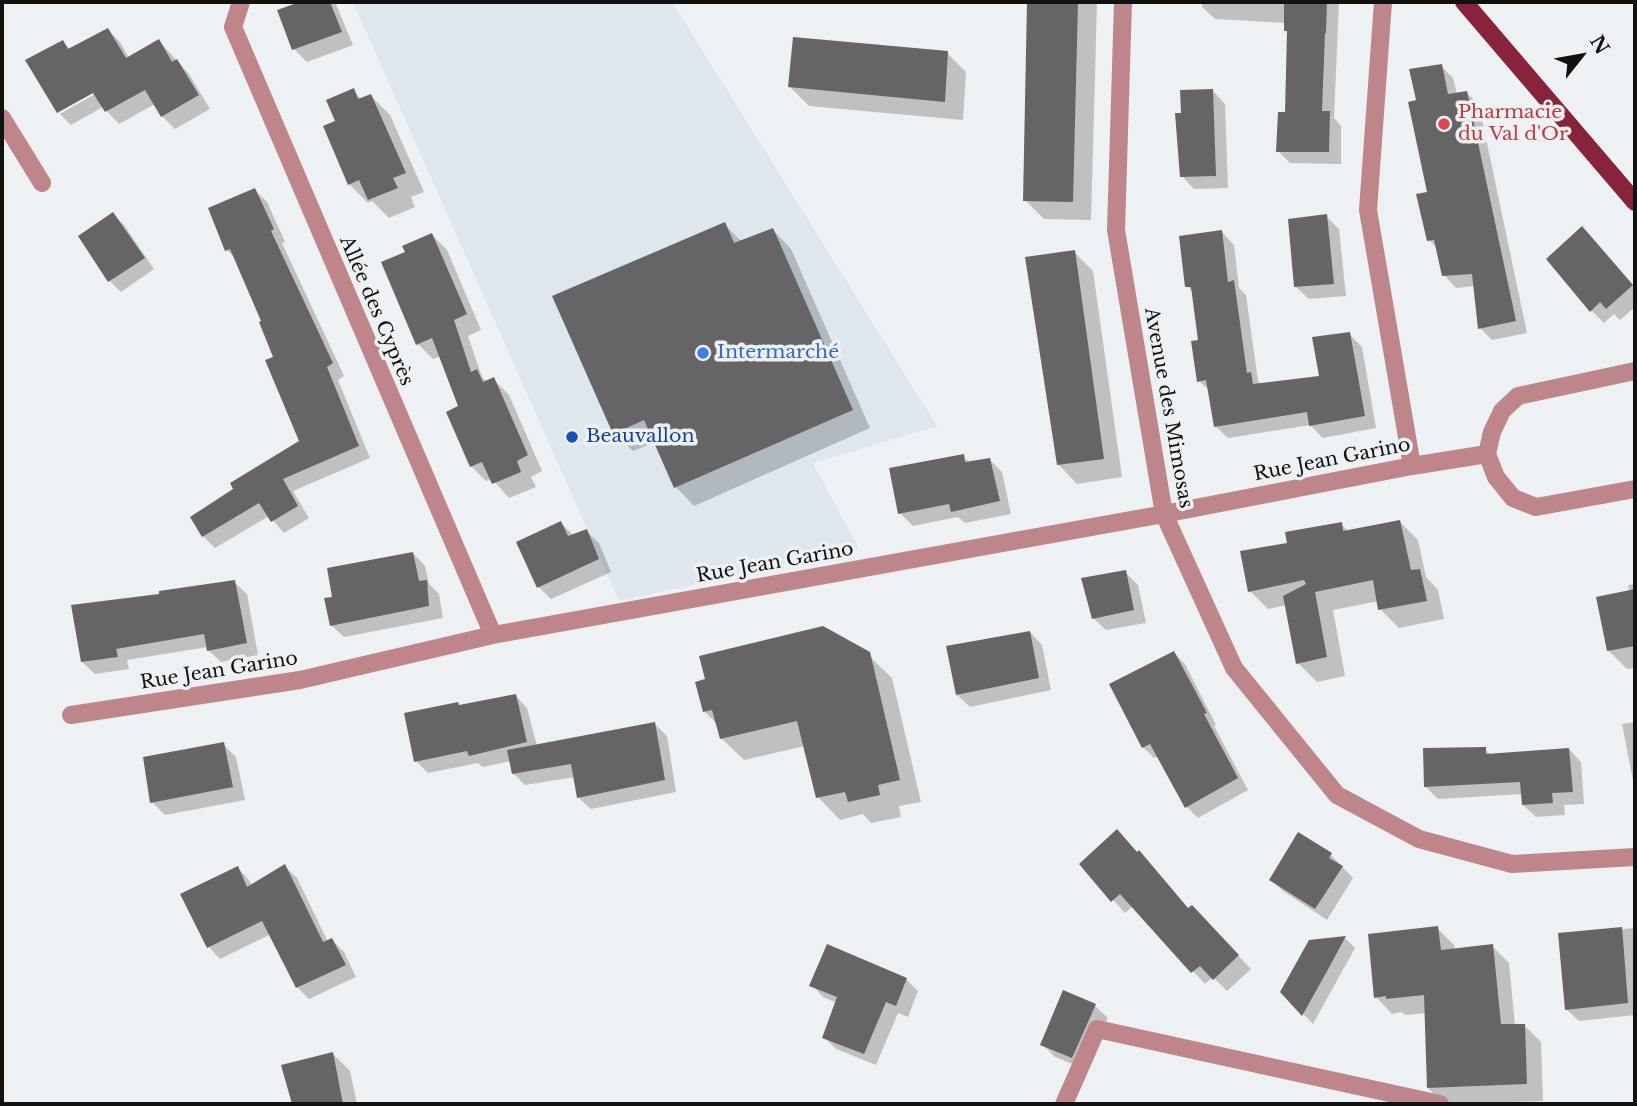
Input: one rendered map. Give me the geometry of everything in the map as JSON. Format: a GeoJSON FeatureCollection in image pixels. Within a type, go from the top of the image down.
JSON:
{"type":"FeatureCollection","features":[{"type":"Feature","properties":{"kind":"main road"},"geometry":{"type":"LineString","coordinates":[[1464,2],[1635,202]]}},
{"type":"Feature","properties":{"kind":"street","name":"Allée des Cyprès"},"geometry":{"type":"LineString","coordinates":[[241,2],[233,27],[493,635]]}},
{"type":"Feature","properties":{"kind":"street","name":"Avenue des Mimosas"},"geometry":{"type":"LineString","coordinates":[[1123,2],[1116,230],[1164,514],[1234,668],[1337,795],[1419,839],[1512,864],[1635,857]]}},
{"type":"Feature","properties":{"kind":"street"},"geometry":{"type":"LineString","coordinates":[[1383,2],[1368,211],[1412,466]]}},
{"type":"Feature","properties":{"kind":"street"},"geometry":{"type":"LineString","coordinates":[[2,118],[42,184]]}},
{"type":"Feature","properties":{"kind":"street"},"geometry":{"type":"LineString","coordinates":[[1635,372],[1518,396],[1502,411],[1492,432],[1488,454],[1496,478],[1513,498],[1536,507],[1635,489]]}},
{"type":"Feature","properties":{"kind":"street","name":"Rue Jean Garino"},"geometry":{"type":"LineString","coordinates":[[71,715],[300,680],[493,635],[1488,454]]}},
{"type":"Feature","properties":{"kind":"street"},"geometry":{"type":"LineString","coordinates":[[1064,1104],[1097,1029],[1440,1104]]}},
{"type":"Feature","properties":{"kind":"shaded area"},"geometry":{"type":"Polygon","coordinates":[[[353,2],[672,2],[937,426],[813,463],[859,549],[619,601],[353,2]]]}},
{"type":"Feature","properties":{"kind":"building"},"geometry":{"type":"Polygon","coordinates":[[[300,2],[330,2],[342,32],[292,50],[277,10],[300,2]]]}},
{"type":"Feature","properties":{"kind":"building"},"geometry":{"type":"Polygon","coordinates":[[[1027,2],[1078,2],[1073,202],[1023,201],[1027,2]]]}},
{"type":"Feature","properties":{"kind":"building"},"geometry":{"type":"Polygon","coordinates":[[[1284,2],[1327,2],[1322,111],[1330,111],[1329,152],[1276,152],[1278,112],[1285,112],[1287,31],[1284,31],[1284,2]]]}},
{"type":"Feature","properties":{"kind":"building"},"geometry":{"type":"Polygon","coordinates":[[[108,28],[126,58],[159,39],[172,62],[177,59],[199,95],[161,117],[145,90],[105,112],[93,93],[57,113],[25,60],[63,40],[68,49],[108,28]]]}},
{"type":"Feature","properties":{"kind":"building"},"geometry":{"type":"Polygon","coordinates":[[[793,37],[948,51],[945,102],[788,87],[793,37]]]}},
{"type":"Feature","properties":{"kind":"building"},"geometry":{"type":"Polygon","coordinates":[[[1442,64],[1448,94],[1467,91],[1516,321],[1478,329],[1472,274],[1442,276],[1434,240],[1427,241],[1416,194],[1427,192],[1408,102],[1416,100],[1409,69],[1442,64]]]}},
{"type":"Feature","properties":{"kind":"building"},"geometry":{"type":"Polygon","coordinates":[[[354,88],[358,99],[371,94],[406,173],[393,178],[398,188],[368,200],[359,180],[348,185],[323,126],[335,121],[326,100],[354,88]]]}},
{"type":"Feature","properties":{"kind":"building"},"geometry":{"type":"Polygon","coordinates":[[[1213,89],[1216,176],[1180,177],[1175,113],[1181,113],[1180,90],[1213,89]]]}},
{"type":"Feature","properties":{"kind":"building"},"geometry":{"type":"Polygon","coordinates":[[[255,188],[274,229],[271,231],[333,363],[327,367],[359,446],[283,479],[298,506],[271,522],[259,503],[202,537],[190,517],[233,489],[230,483],[299,441],[265,360],[273,357],[259,322],[261,321],[230,249],[225,251],[208,208],[255,188]]]}},
{"type":"Feature","properties":{"kind":"building"},"geometry":{"type":"Polygon","coordinates":[[[113,212],[145,258],[108,282],[78,236],[113,212]]]}},
{"type":"Feature","properties":{"kind":"building"},"geometry":{"type":"Polygon","coordinates":[[[1327,214],[1334,284],[1294,287],[1288,219],[1327,214]]]}},
{"type":"Feature","properties":{"kind":"building","name":"Intermarché"},"geometry":{"type":"Polygon","coordinates":[[[725,222],[734,243],[773,228],[853,410],[674,488],[644,420],[613,434],[552,296],[725,222]]]}},
{"type":"Feature","properties":{"kind":"building"},"geometry":{"type":"Polygon","coordinates":[[[1582,226],[1633,285],[1606,309],[1600,302],[1590,312],[1546,259],[1582,226]]]}},
{"type":"Feature","properties":{"kind":"building"},"geometry":{"type":"Polygon","coordinates":[[[1222,230],[1228,282],[1234,280],[1247,373],[1251,372],[1253,384],[1319,376],[1312,337],[1350,332],[1365,416],[1309,426],[1307,412],[1214,427],[1206,380],[1197,382],[1191,341],[1198,340],[1191,287],[1185,287],[1179,236],[1222,230]]]}},
{"type":"Feature","properties":{"kind":"building"},"geometry":{"type":"Polygon","coordinates":[[[432,233],[467,314],[454,320],[471,372],[477,369],[483,382],[494,377],[528,455],[517,461],[521,472],[492,484],[482,462],[470,467],[446,412],[458,406],[432,338],[416,345],[381,262],[405,252],[402,246],[432,233]]]}},
{"type":"Feature","properties":{"kind":"building"},"geometry":{"type":"Polygon","coordinates":[[[1075,250],[1104,459],[1057,465],[1025,257],[1075,250]]]}},
{"type":"Feature","properties":{"kind":"building"},"geometry":{"type":"Polygon","coordinates":[[[964,454],[965,462],[990,458],[1000,501],[951,512],[949,504],[898,514],[889,468],[964,454]]]}},
{"type":"Feature","properties":{"kind":"building"},"geometry":{"type":"Polygon","coordinates":[[[1400,520],[1411,570],[1420,569],[1427,601],[1378,610],[1373,580],[1315,592],[1327,657],[1296,664],[1283,596],[1306,584],[1304,580],[1248,592],[1240,551],[1287,543],[1285,532],[1342,522],[1343,531],[1400,520]]]}},
{"type":"Feature","properties":{"kind":"building"},"geometry":{"type":"Polygon","coordinates":[[[561,521],[568,536],[587,529],[599,559],[537,588],[516,542],[561,521]]]}},
{"type":"Feature","properties":{"kind":"building"},"geometry":{"type":"Polygon","coordinates":[[[413,552],[419,581],[427,580],[429,606],[330,626],[324,598],[332,597],[327,568],[413,552]]]}},
{"type":"Feature","properties":{"kind":"building"},"geometry":{"type":"Polygon","coordinates":[[[1126,570],[1134,610],[1092,619],[1081,578],[1126,570]]]}},
{"type":"Feature","properties":{"kind":"building"},"geometry":{"type":"Polygon","coordinates":[[[235,580],[247,643],[207,651],[204,634],[116,649],[118,657],[81,662],[71,605],[159,594],[159,591],[235,580]]]}},
{"type":"Feature","properties":{"kind":"building"},"geometry":{"type":"Polygon","coordinates":[[[1635,589],[1635,646],[1607,651],[1596,597],[1635,589]]]}},
{"type":"Feature","properties":{"kind":"building"},"geometry":{"type":"Polygon","coordinates":[[[823,626],[870,652],[900,780],[878,785],[880,795],[848,802],[845,792],[816,798],[797,721],[720,739],[712,710],[703,712],[695,682],[705,679],[699,656],[823,626]]]}},
{"type":"Feature","properties":{"kind":"building"},"geometry":{"type":"Polygon","coordinates":[[[1030,631],[1039,678],[956,695],[946,646],[1030,631]]]}},
{"type":"Feature","properties":{"kind":"building"},"geometry":{"type":"Polygon","coordinates":[[[1174,651],[1238,778],[1185,808],[1150,744],[1142,748],[1109,684],[1174,651]]]}},
{"type":"Feature","properties":{"kind":"building"},"geometry":{"type":"Polygon","coordinates":[[[516,694],[527,742],[469,756],[467,751],[414,762],[404,713],[516,694]]]}},
{"type":"Feature","properties":{"kind":"building"},"geometry":{"type":"Polygon","coordinates":[[[655,722],[665,780],[577,798],[571,764],[512,774],[507,750],[655,722]]]}},
{"type":"Feature","properties":{"kind":"building"},"geometry":{"type":"Polygon","coordinates":[[[224,742],[233,787],[150,803],[143,757],[224,742]]]}},
{"type":"Feature","properties":{"kind":"building"},"geometry":{"type":"Polygon","coordinates":[[[1486,747],[1486,754],[1569,748],[1573,792],[1552,793],[1553,803],[1522,805],[1520,782],[1424,787],[1423,748],[1486,747]]]}},
{"type":"Feature","properties":{"kind":"building"},"geometry":{"type":"Polygon","coordinates":[[[1117,829],[1137,852],[1139,850],[1188,908],[1192,905],[1239,955],[1213,980],[1200,966],[1191,973],[1120,894],[1111,902],[1079,864],[1117,829]]]}},
{"type":"Feature","properties":{"kind":"building"},"geometry":{"type":"Polygon","coordinates":[[[1298,832],[1332,853],[1329,858],[1343,866],[1315,909],[1269,880],[1298,832]]]}},
{"type":"Feature","properties":{"kind":"building"},"geometry":{"type":"Polygon","coordinates":[[[285,864],[323,942],[332,938],[346,965],[296,988],[262,921],[207,948],[180,894],[238,866],[247,887],[285,864]]]}},
{"type":"Feature","properties":{"kind":"building"},"geometry":{"type":"Polygon","coordinates":[[[1438,926],[1441,950],[1493,944],[1501,1024],[1525,1024],[1527,1084],[1427,1088],[1424,995],[1374,998],[1368,934],[1438,926]]]}},
{"type":"Feature","properties":{"kind":"building"},"geometry":{"type":"Polygon","coordinates":[[[1622,927],[1628,1003],[1565,1010],[1558,933],[1622,927]]]}},
{"type":"Feature","properties":{"kind":"building"},"geometry":{"type":"Polygon","coordinates":[[[1346,936],[1302,1016],[1280,992],[1309,940],[1346,936]]]}},
{"type":"Feature","properties":{"kind":"building"},"geometry":{"type":"Polygon","coordinates":[[[827,944],[907,978],[896,1006],[886,1002],[864,1054],[822,1038],[837,997],[809,986],[827,944]]]}},
{"type":"Feature","properties":{"kind":"building"},"geometry":{"type":"Polygon","coordinates":[[[1063,990],[1096,1004],[1072,1058],[1040,1045],[1063,990]]]}},
{"type":"Feature","properties":{"kind":"building"},"geometry":{"type":"Polygon","coordinates":[[[333,1052],[343,1104],[292,1104],[281,1065],[333,1052]]]}},
{"type":"Feature","properties":{"kind":"place","name":"Pharmacie du Val d'Or"},"geometry":{"type":"Point","coordinates":[1444,124]}},
{"type":"Feature","properties":{"kind":"place","name":"Intermarché"},"geometry":{"type":"Point","coordinates":[703,353]}},
{"type":"Feature","properties":{"kind":"place","name":"Beauvallon"},"geometry":{"type":"Point","coordinates":[572,437]}}]}
